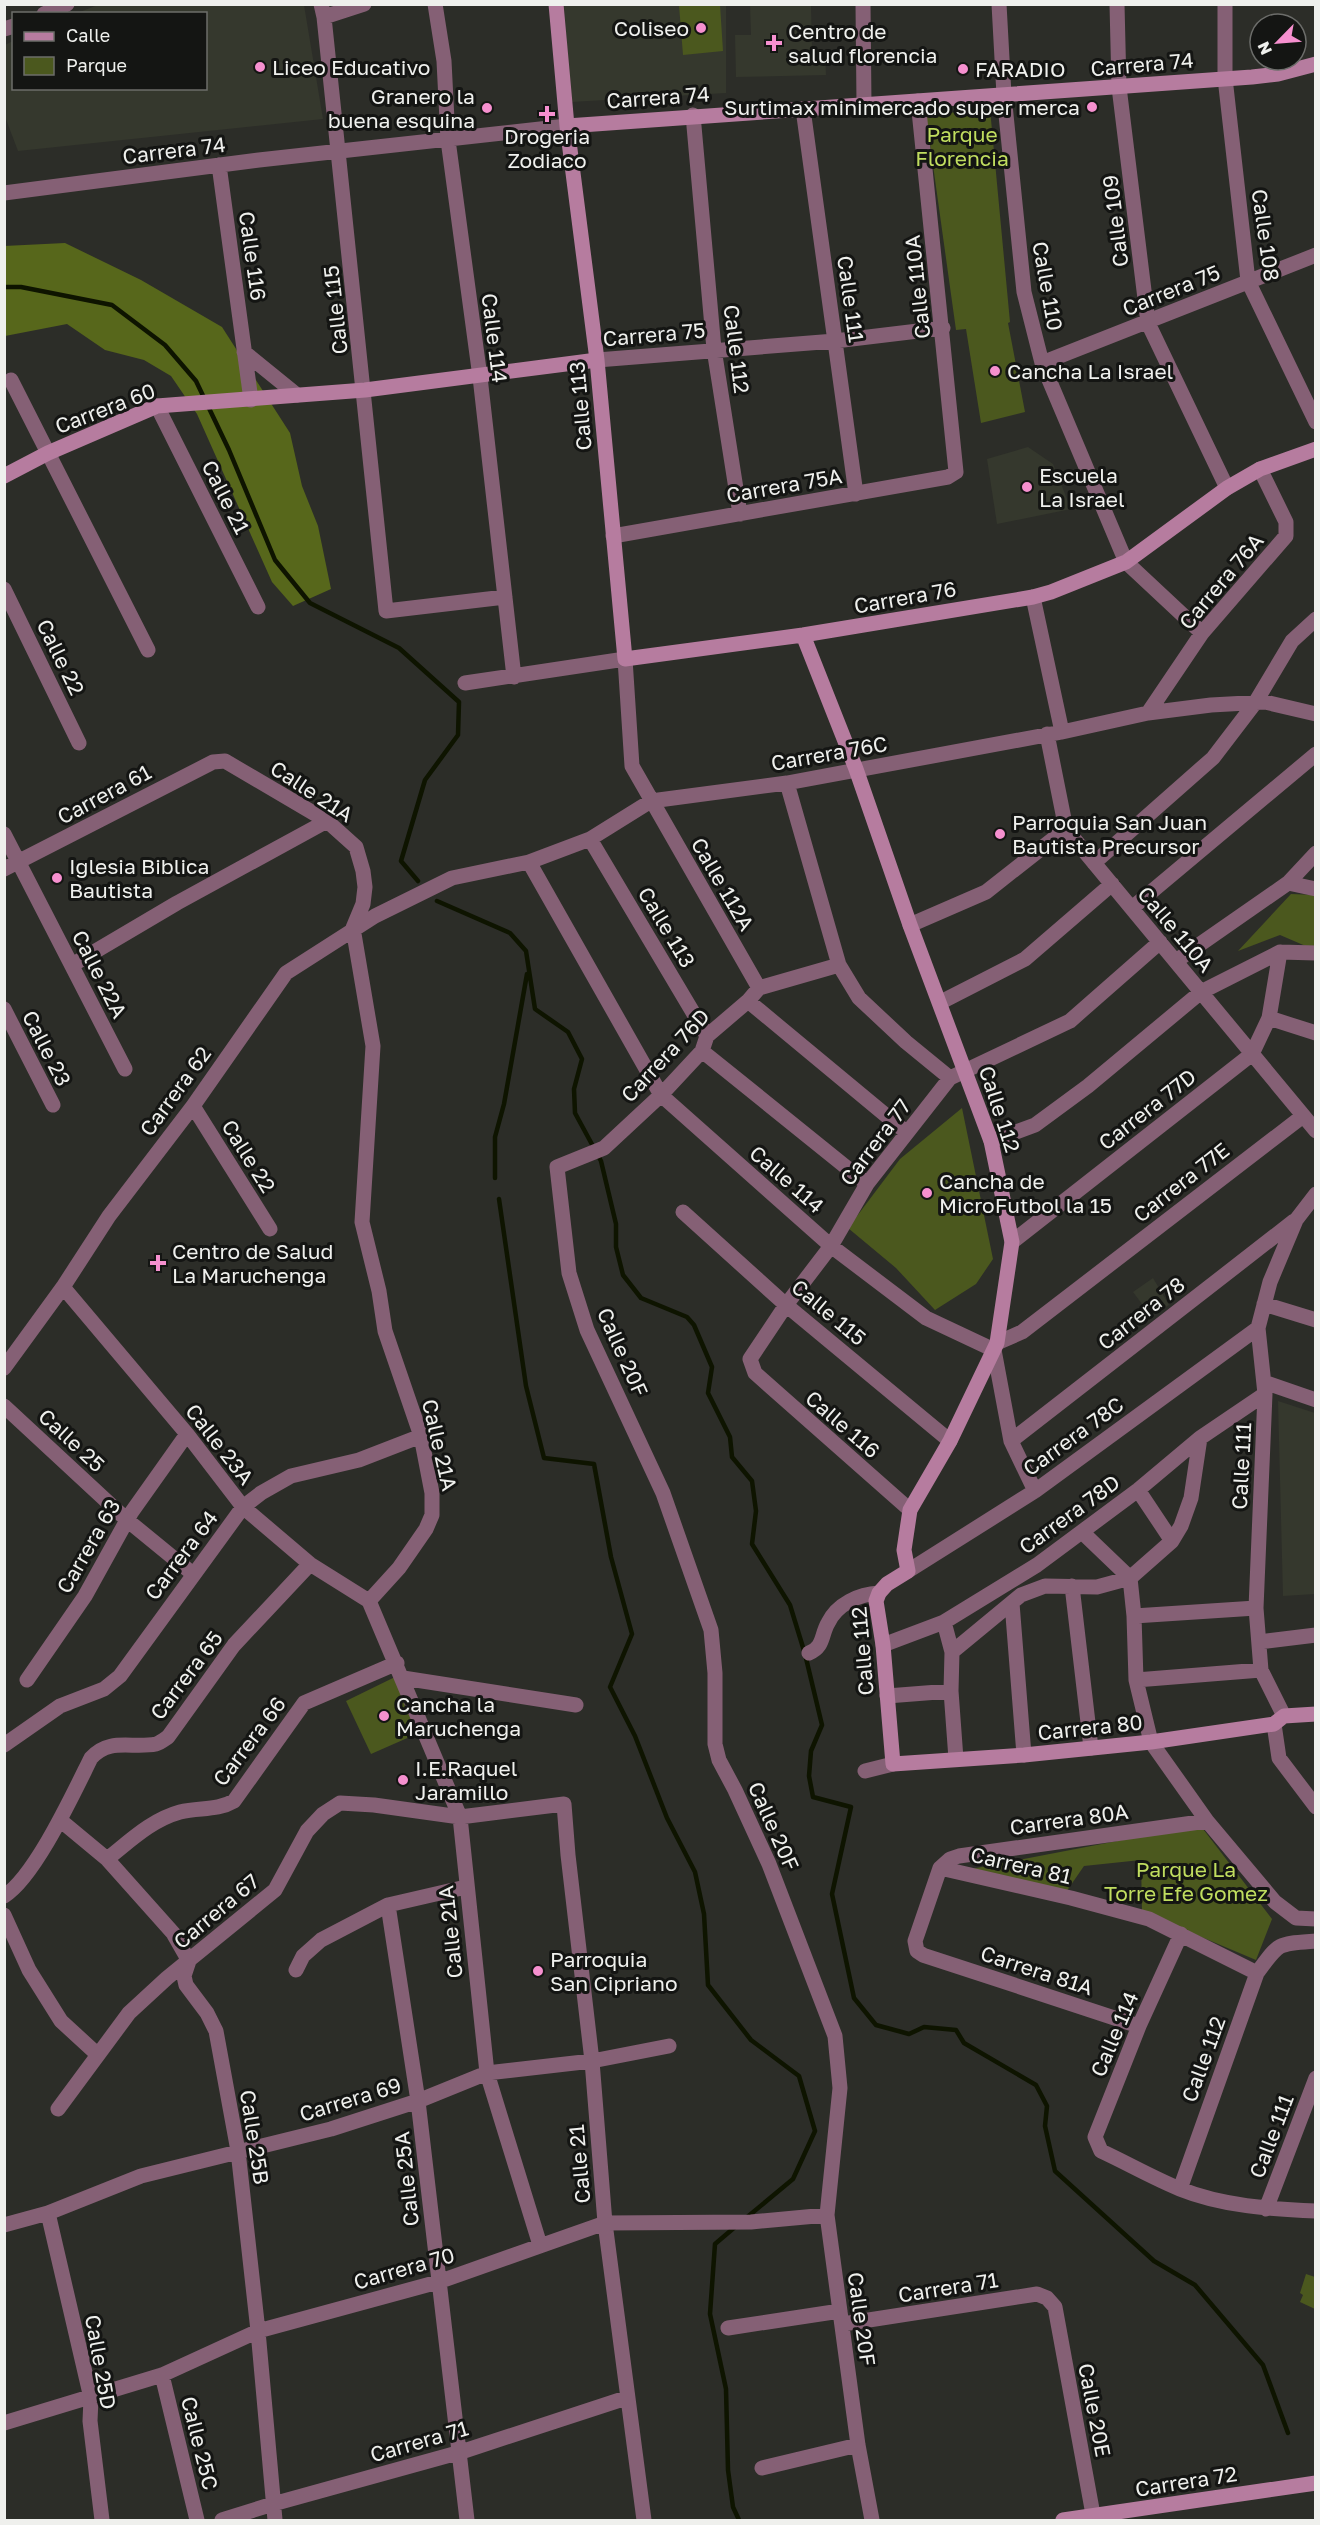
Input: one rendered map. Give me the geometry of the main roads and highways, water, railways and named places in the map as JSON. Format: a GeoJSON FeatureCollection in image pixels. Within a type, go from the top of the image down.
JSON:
{"type":"FeatureCollection","features":[{"type":"Feature","properties":{"kind":"main road","name":"Calle 113"},"geometry":{"type":"LineString","coordinates":[[556,4],[567,126],[597,360],[625,659]]}},
{"type":"Feature","properties":{"kind":"main road","name":"Carrera 74"},"geometry":{"type":"LineString","coordinates":[[567,126],[1278,74],[1316,64]]}},
{"type":"Feature","properties":{"kind":"main road","name":"Carrera 75"},"geometry":{"type":"LineString","coordinates":[[228,401],[364,390],[480,377],[597,360]]}},
{"type":"Feature","properties":{"kind":"main road","name":"Carrera 60"},"geometry":{"type":"LineString","coordinates":[[4,476],[48,453],[157,406],[228,401]]}},
{"type":"Feature","properties":{"kind":"main road","name":"Carrera 76"},"geometry":{"type":"LineString","coordinates":[[625,659],[803,635],[1033,597],[1051,592],[1126,562],[1227,488],[1260,469],[1316,448]]}},
{"type":"Feature","properties":{"kind":"main road","name":"Calle 112"},"geometry":{"type":"LineString","coordinates":[[803,635],[856,769],[910,925],[941,1002],[991,1141],[1012,1242],[995,1347],[950,1441],[910,1510],[904,1550],[908,1571],[887,1584],[879,1593],[876,1601],[883,1645],[893,1764]]}},
{"type":"Feature","properties":{"kind":"main road","name":"Carrera 80"},"geometry":{"type":"LineString","coordinates":[[893,1764],[1024,1755],[1151,1742],[1316,1714]]}},
{"type":"Feature","properties":{"kind":"main road","name":"Carrera 72"},"geometry":{"type":"LineString","coordinates":[[1063,2520],[1094,2518],[1316,2483]]}},
{"type":"Feature","properties":{"kind":"waterway"},"geometry":{"type":"LineString","coordinates":[[4,287],[21,287],[112,305],[165,345],[196,381],[229,450],[275,560],[310,603],[399,648],[459,702],[458,735],[425,780],[401,861],[418,881]]}},
{"type":"Feature","properties":{"kind":"waterway"},"geometry":{"type":"LineString","coordinates":[[437,901],[510,933],[526,951],[535,1009],[568,1032],[582,1059],[574,1089],[575,1113],[601,1161],[616,1224],[616,1247],[623,1275],[641,1298],[687,1317],[694,1325],[712,1367],[708,1393],[730,1437],[732,1457],[752,1481],[756,1511],[752,1544],[790,1605],[805,1654],[822,1725],[811,1751],[809,1776],[813,1797],[851,1807],[832,1894],[854,1998],[876,2025],[909,2034],[924,2027],[956,2030],[964,2043],[1036,2085],[1047,2106],[1045,2126],[1055,2171],[1154,2261],[1195,2285],[1263,2365],[1288,2433]]}},
{"type":"Feature","properties":{"kind":"waterway"},"geometry":{"type":"LineString","coordinates":[[495,1178],[495,1137],[504,1104],[527,974]]}},
{"type":"Feature","properties":{"kind":"waterway"},"geometry":{"type":"LineString","coordinates":[[499,1199],[526,1386],[544,1458],[594,1464],[611,1557],[632,1634],[610,1687],[635,1736],[667,1818],[695,1872],[704,1914],[708,1985],[751,2040],[799,2076],[815,2131],[793,2179],[746,2218]]}},
{"type":"Feature","properties":{"kind":"waterway"},"geometry":{"type":"LineString","coordinates":[[735,2227],[715,2244],[710,2314],[726,2389],[728,2470],[733,2507],[739,2520]]}},
{"type":"Feature","properties":{"kind":"place","name":"Coliseo"},"geometry":{"type":"Point","coordinates":[701,28]}},
{"type":"Feature","properties":{"kind":"place","name":"Centro de salud florencia"},"geometry":{"type":"Point","coordinates":[774,43]}},
{"type":"Feature","properties":{"kind":"place","name":"Liceo Educativo"},"geometry":{"type":"Point","coordinates":[260,67]}},
{"type":"Feature","properties":{"kind":"place","name":"FARADIO"},"geometry":{"type":"Point","coordinates":[963,69]}},
{"type":"Feature","properties":{"kind":"place","name":"Surtimax minimercado super merca"},"geometry":{"type":"Point","coordinates":[1092,107]}},
{"type":"Feature","properties":{"kind":"place","name":"Granero la buena esquina"},"geometry":{"type":"Point","coordinates":[487,108]}},
{"type":"Feature","properties":{"kind":"place","name":"Drogeria Zodiaco"},"geometry":{"type":"Point","coordinates":[547,114]}},
{"type":"Feature","properties":{"kind":"place","name":"Cancha La Israel"},"geometry":{"type":"Point","coordinates":[995,371]}},
{"type":"Feature","properties":{"kind":"place","name":"Escuela La Israel"},"geometry":{"type":"Point","coordinates":[1027,487]}},
{"type":"Feature","properties":{"kind":"place","name":"Parroquia San Juan Bautista Precursor"},"geometry":{"type":"Point","coordinates":[1000,834]}},
{"type":"Feature","properties":{"kind":"place","name":"Iglesia Biblica Bautista"},"geometry":{"type":"Point","coordinates":[57,878]}},
{"type":"Feature","properties":{"kind":"place","name":"Cancha de MicroFutbol la 15"},"geometry":{"type":"Point","coordinates":[927,1193]}},
{"type":"Feature","properties":{"kind":"place","name":"Centro de Salud La Maruchenga"},"geometry":{"type":"Point","coordinates":[158,1263]}},
{"type":"Feature","properties":{"kind":"place","name":"Cancha la Maruchenga"},"geometry":{"type":"Point","coordinates":[384,1716]}},
{"type":"Feature","properties":{"kind":"place","name":"I.E.Raquel Jaramillo"},"geometry":{"type":"Point","coordinates":[403,1780]}},
{"type":"Feature","properties":{"kind":"place","name":"Parroquia San Cipriano"},"geometry":{"type":"Point","coordinates":[538,1971]}},
{"type":"Feature","properties":{"kind":"park label","name":"Parque Florencia"},"geometry":{"type":"Point","coordinates":[962,146]}},
{"type":"Feature","properties":{"kind":"park label","name":"Parque La Torre Efe Gomez"},"geometry":{"type":"Point","coordinates":[1186,1881]}}]}
